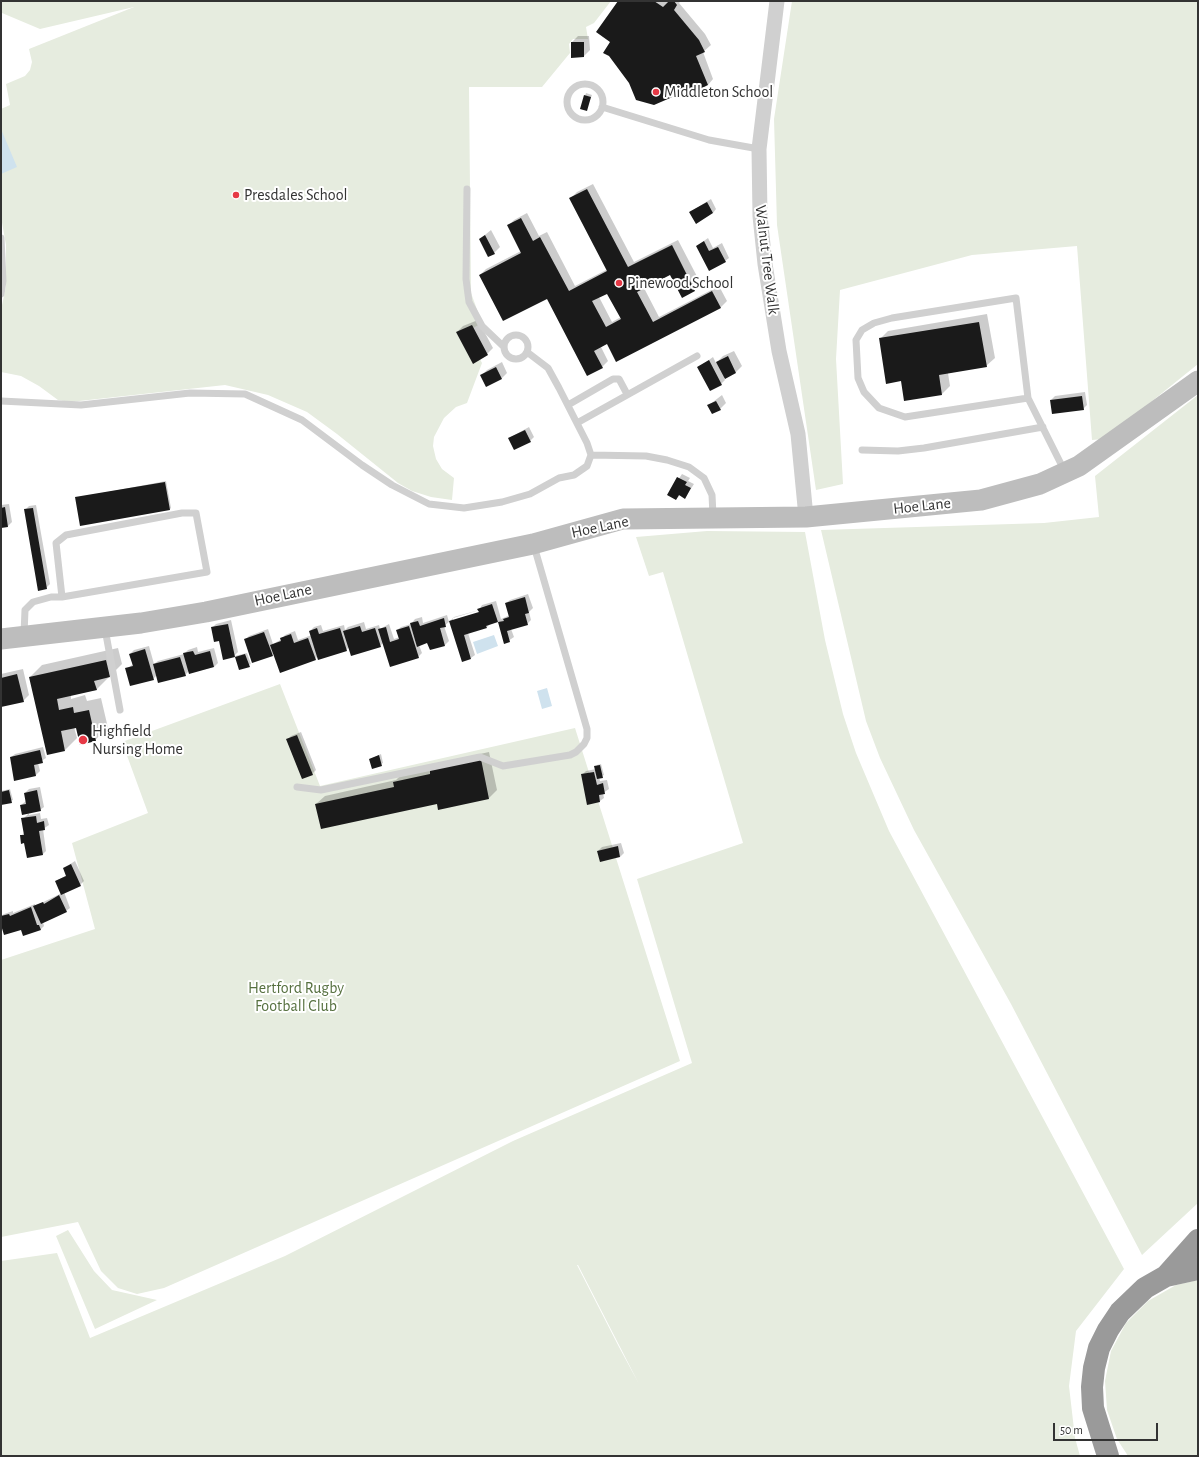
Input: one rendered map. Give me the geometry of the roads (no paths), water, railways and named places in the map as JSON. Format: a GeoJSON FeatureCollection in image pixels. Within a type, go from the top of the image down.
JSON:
{"type":"FeatureCollection","features":[{"type":"Feature","properties":{"kind":"highway"},"geometry":{"type":"LineString","coordinates":[[1166,1276],[1198,1240]]}},
{"type":"Feature","properties":{"kind":"highway"},"geometry":{"type":"LineString","coordinates":[[1108,1456],[1093,1408],[1092,1387],[1099,1348],[1108,1330],[1120,1312],[1145,1288],[1166,1276],[1198,1269]]}},
{"type":"Feature","properties":{"kind":"street","name":"Walnut Tree Walk"},"geometry":{"type":"LineString","coordinates":[[778,1],[759,149],[760,216],[765,264],[779,351],[798,434],[806,517]]}},
{"type":"Feature","properties":{"kind":"street","name":"Hoe Lane"},"geometry":{"type":"LineString","coordinates":[[1,638],[105,627],[206,612],[533,544],[623,519],[806,517],[981,500],[1040,484],[1066,474],[1106,449],[1198,380]]}},
{"type":"Feature","properties":{"kind":"lane"},"geometry":{"type":"LineString","coordinates":[[580,85],[592,86],[601,95],[602,107],[595,117],[583,120],[572,115],[569,110],[568,98],[574,88],[580,85]]}},
{"type":"Feature","properties":{"kind":"lane"},"geometry":{"type":"LineString","coordinates":[[602,107],[709,140],[759,149]]}},
{"type":"Feature","properties":{"kind":"lane"},"geometry":{"type":"LineString","coordinates":[[467,189],[466,279],[468,302],[482,326],[504,347],[507,355],[514,358],[522,357],[527,352]]}},
{"type":"Feature","properties":{"kind":"lane"},"geometry":{"type":"LineString","coordinates":[[1,238],[3,281],[1,294]]}},
{"type":"Feature","properties":{"kind":"lane"},"geometry":{"type":"LineString","coordinates":[[1028,398],[905,417],[892,414],[879,408],[864,392],[858,378],[856,340],[862,330],[874,323],[892,318],[1016,298],[1028,398],[1066,474]]}},
{"type":"Feature","properties":{"kind":"lane"},"geometry":{"type":"LineString","coordinates":[[1,401],[81,405],[190,393],[245,394],[302,420],[362,465],[398,488],[429,504],[464,508],[502,502],[530,494],[559,478],[574,475],[587,466],[590,455],[587,443],[548,368],[527,352],[526,340],[516,335],[506,340],[504,347]]}},
{"type":"Feature","properties":{"kind":"lane"},"geometry":{"type":"LineString","coordinates":[[577,423],[697,356]]}},
{"type":"Feature","properties":{"kind":"lane"},"geometry":{"type":"LineString","coordinates":[[568,405],[613,379],[619,379],[627,394]]}},
{"type":"Feature","properties":{"kind":"lane"},"geometry":{"type":"LineString","coordinates":[[862,450],[898,451],[924,448],[1043,428]]}},
{"type":"Feature","properties":{"kind":"lane"},"geometry":{"type":"LineString","coordinates":[[590,455],[646,456],[667,460],[689,467],[704,478],[712,495],[713,518]]}},
{"type":"Feature","properties":{"kind":"lane"},"geometry":{"type":"LineString","coordinates":[[24,636],[25,610],[33,602],[62,597],[207,572],[196,513],[182,513],[66,535],[56,543],[62,597]]}},
{"type":"Feature","properties":{"kind":"lane"},"geometry":{"type":"LineString","coordinates":[[297,787],[321,790],[480,757],[503,766],[570,755],[576,752],[587,738],[587,729],[533,544]]}},
{"type":"Feature","properties":{"kind":"lane"},"geometry":{"type":"LineString","coordinates":[[105,627],[120,710]]}},
{"type":"Feature","properties":{"kind":"water"},"geometry":{"type":"Polygon","coordinates":[[[1,129],[17,167],[1,174],[1,129]]]}},
{"type":"Feature","properties":{"kind":"water"},"geometry":{"type":"Polygon","coordinates":[[[494,635],[498,646],[477,654],[473,642],[494,635]]]}},
{"type":"Feature","properties":{"kind":"water"},"geometry":{"type":"Polygon","coordinates":[[[547,688],[552,706],[542,709],[537,691],[547,688]]]}},
{"type":"Feature","properties":{"kind":"place","name":"Middleton School"},"geometry":{"type":"Point","coordinates":[656,92]}},
{"type":"Feature","properties":{"kind":"place","name":"Presdales School"},"geometry":{"type":"Point","coordinates":[236,195]}},
{"type":"Feature","properties":{"kind":"place","name":"Pinewood School"},"geometry":{"type":"Point","coordinates":[619,283]}},
{"type":"Feature","properties":{"kind":"place","name":"Highfield Nursing Home"},"geometry":{"type":"Point","coordinates":[83,740]}},
{"type":"Feature","properties":{"kind":"park label","name":"Hertford Rugby Football Club"},"geometry":{"type":"Point","coordinates":[296,997]}}]}
